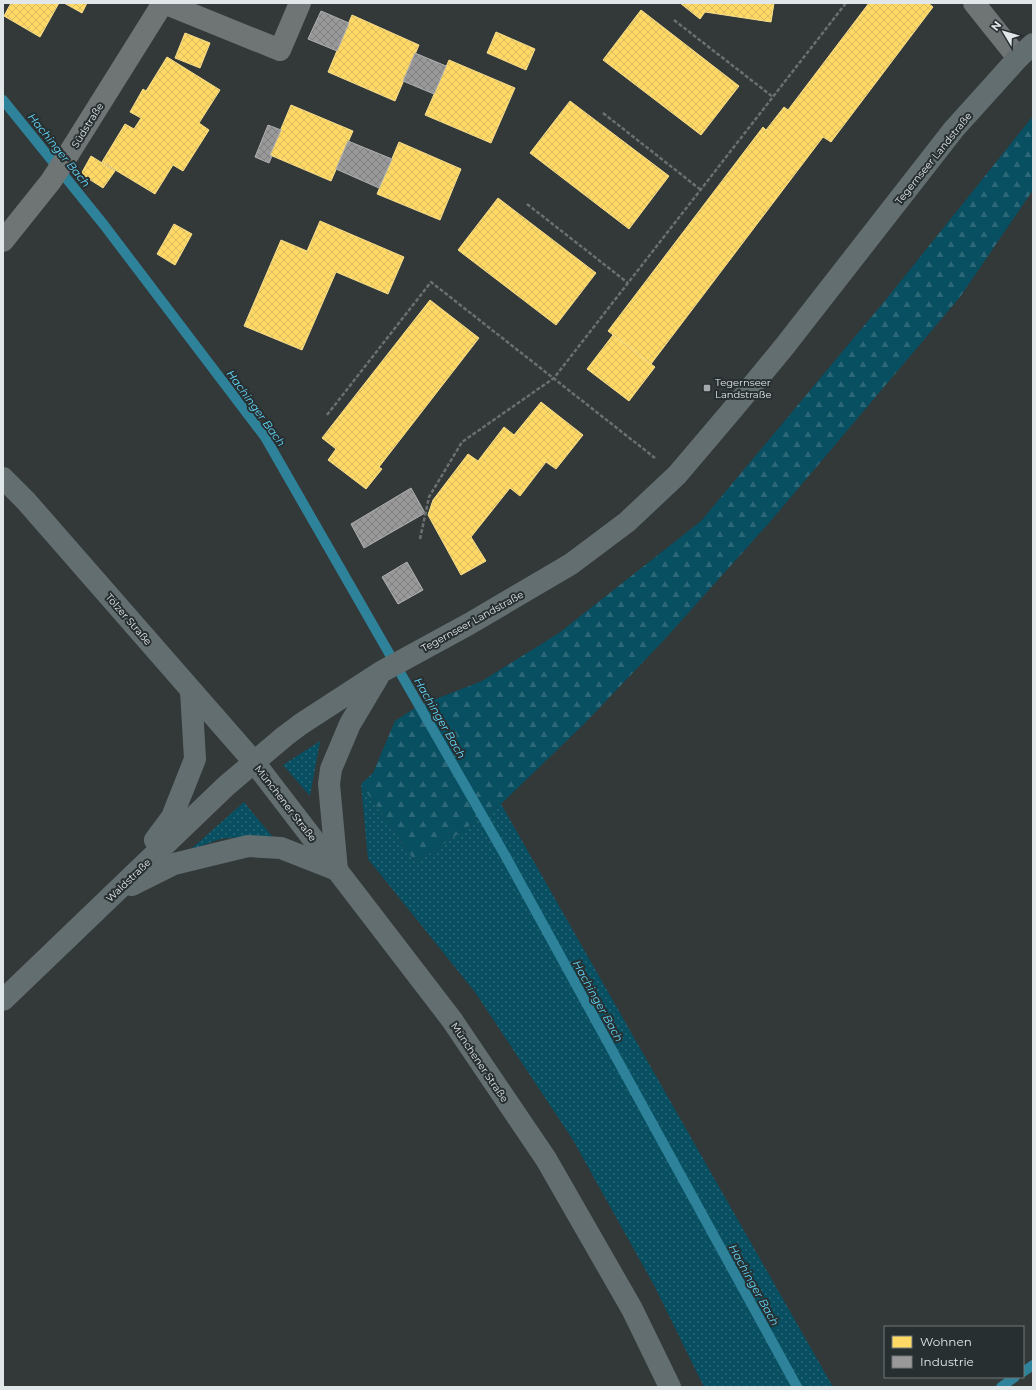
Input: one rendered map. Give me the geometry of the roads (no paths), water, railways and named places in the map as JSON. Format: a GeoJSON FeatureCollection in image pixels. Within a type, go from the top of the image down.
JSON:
{"type":"FeatureCollection","features":[{"type":"Feature","properties":{"kind":"main road","name":"Tegernseer Landstraße"},"geometry":{"type":"LineString","coordinates":[[254,762],[301,724],[381,672],[469,624],[571,564],[627,522],[677,475],[733,409],[784,347],[954,129],[1025,51]]}},
{"type":"Feature","properties":{"kind":"main road","name":"Tölzer Straße"},"geometry":{"type":"LineString","coordinates":[[3,478],[26,501],[254,762]]}},
{"type":"Feature","properties":{"kind":"main road"},"geometry":{"type":"LineString","coordinates":[[114,894],[174,864],[248,846],[281,848],[337,870],[330,784],[331,769],[350,724],[381,672]]}},
{"type":"Feature","properties":{"kind":"main road"},"geometry":{"type":"LineString","coordinates":[[114,894],[172,817],[195,759],[191,691]]}},
{"type":"Feature","properties":{"kind":"main road","name":"Münchener Straße"},"geometry":{"type":"LineString","coordinates":[[254,762],[452,1020],[546,1159],[632,1309],[670,1387]]}},
{"type":"Feature","properties":{"kind":"main road","name":"Waldstraße"},"geometry":{"type":"LineString","coordinates":[[3,1000],[226,786],[254,762]]}},
{"type":"Feature","properties":{"kind":"street","name":"Südstraße"},"geometry":{"type":"LineString","coordinates":[[3,241],[51,180],[66,158],[164,3],[280,50],[300,3]]}},
{"type":"Feature","properties":{"kind":"street"},"geometry":{"type":"LineString","coordinates":[[974,3],[1025,51]]}},
{"type":"Feature","properties":{"kind":"waterway","name":"Hachinger Bach"},"geometry":{"type":"LineString","coordinates":[[3,100],[104,225],[265,437],[506,857],[797,1387]]}},
{"type":"Feature","properties":{"kind":"waterway"},"geometry":{"type":"LineString","coordinates":[[1024,1371],[1033,1365]]}},
{"type":"Feature","properties":{"kind":"waterway"},"geometry":{"type":"LineString","coordinates":[[1001,1387],[1014,1378]]}},
{"type":"Feature","properties":{"kind":"place","name":"Tegernseer Landstraße"},"geometry":{"type":"Point","coordinates":[707,388]}}]}
